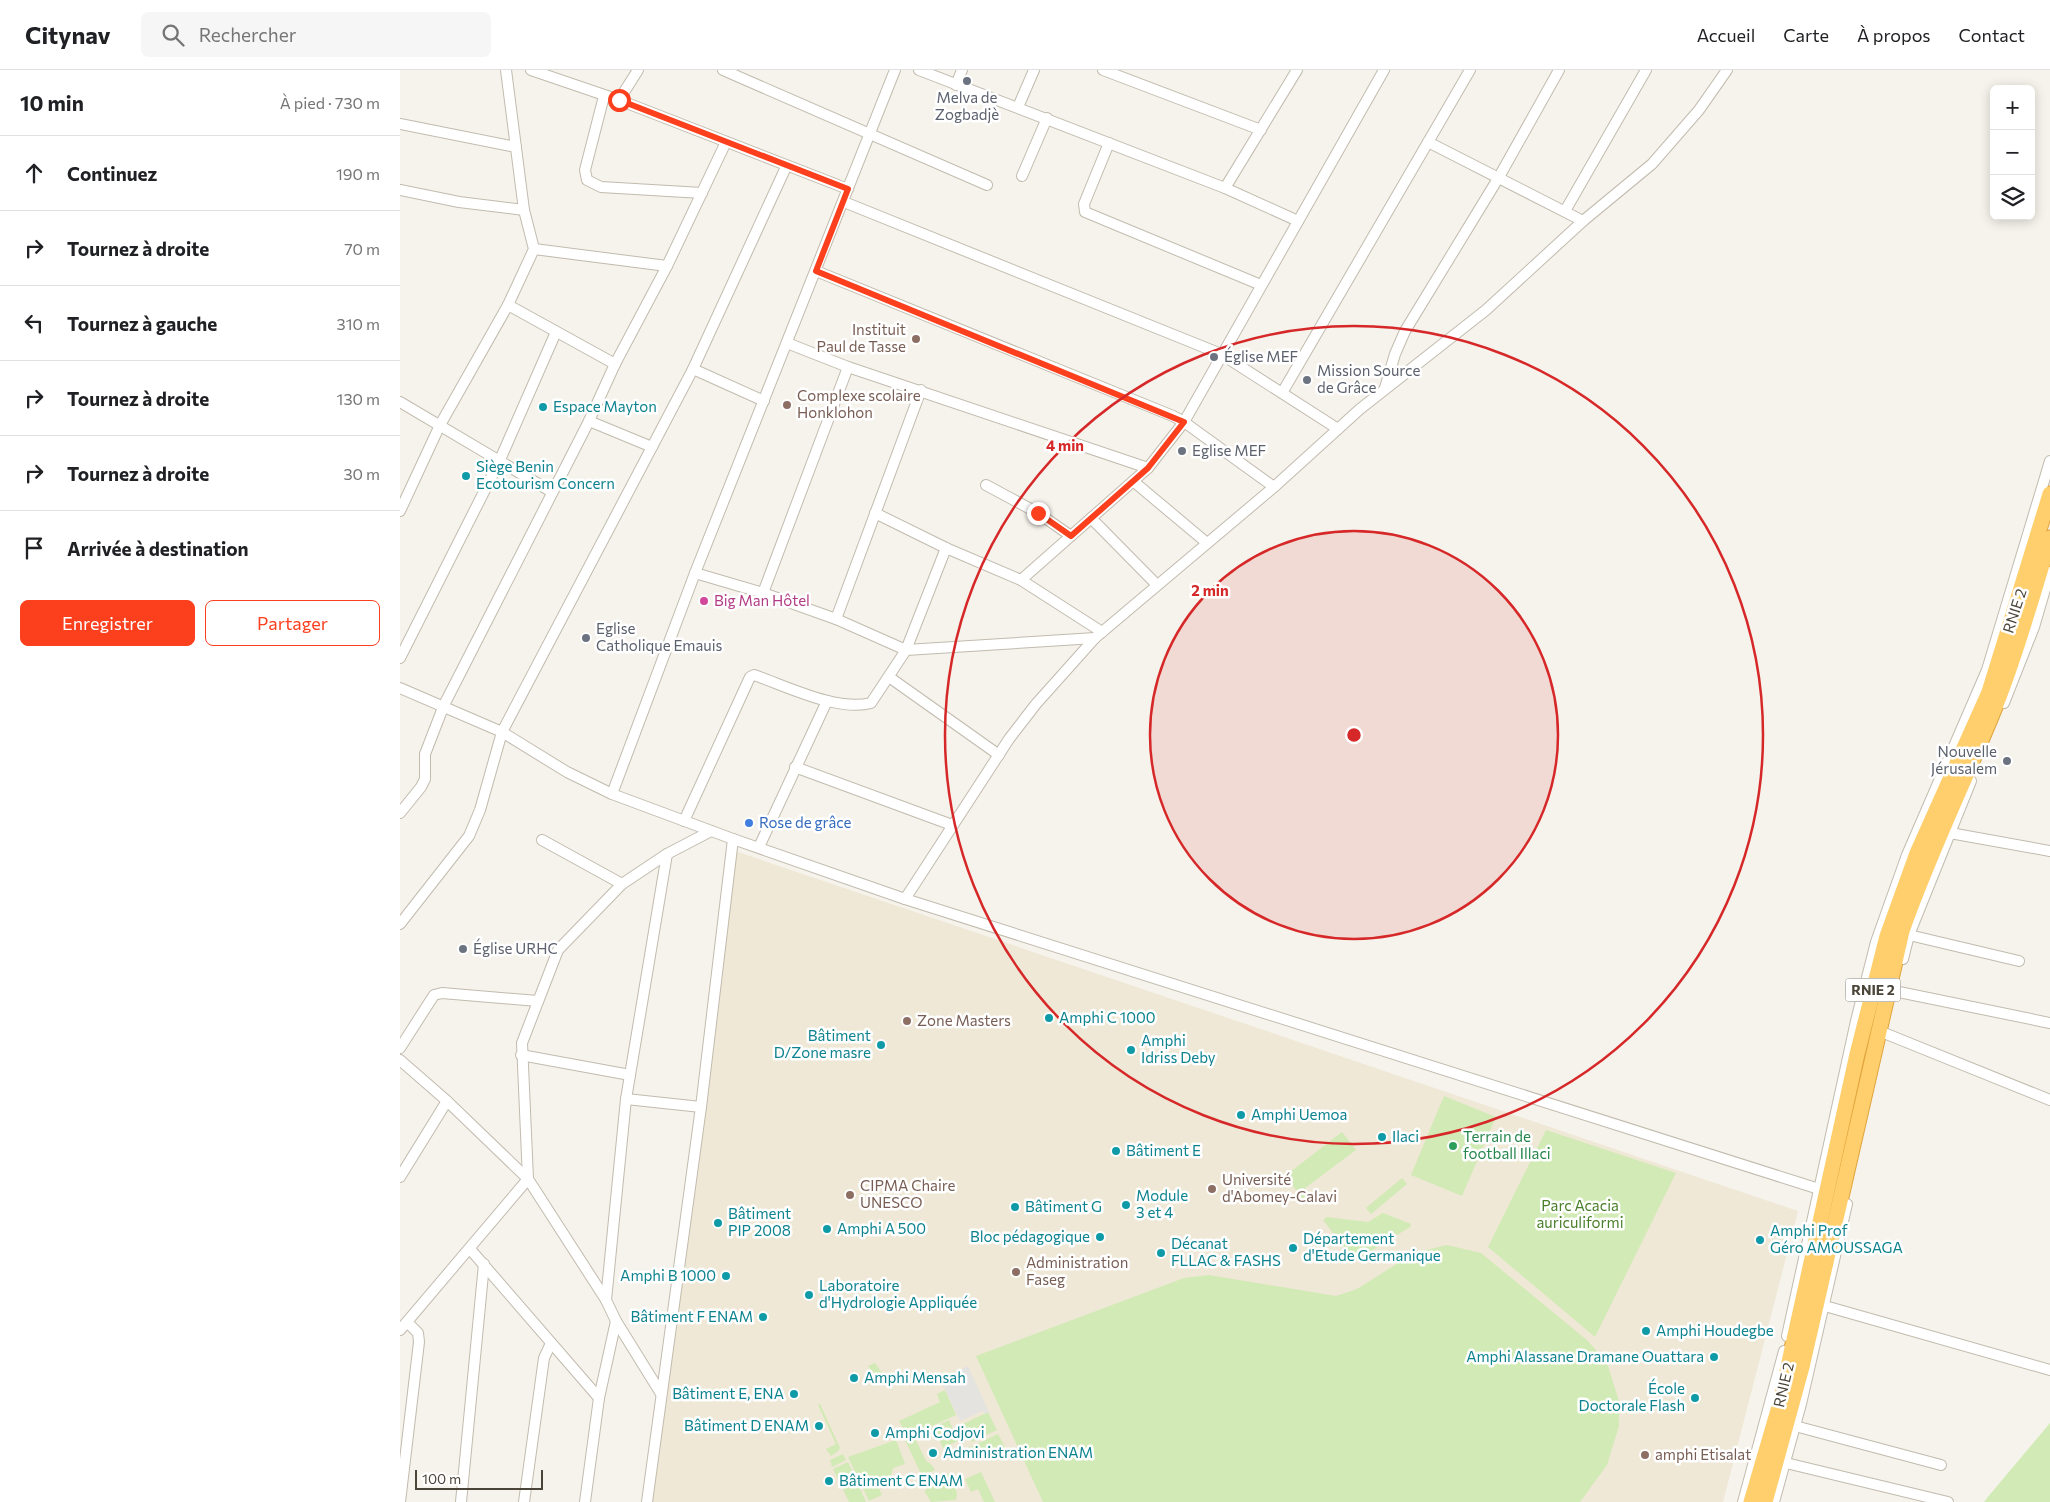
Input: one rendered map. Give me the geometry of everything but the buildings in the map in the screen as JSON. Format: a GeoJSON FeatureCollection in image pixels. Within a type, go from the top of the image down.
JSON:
{"type":"FeatureCollection","features":[{"type":"Feature","properties":{"kind":"highway","name":"RNIE 2"},"geometry":{"type":"LineString","coordinates":[[1751,1502],[1780,1403],[1857,1054],[1887,936],[1917,853],[1989,692],[2050,494]]}},
{"type":"Feature","properties":{"kind":"highway","name":"RNIE 2"},"geometry":{"type":"LineString","coordinates":[[1765,1502],[1802,1367],[1902,931],[1915,895],[1999,695],[2021,636],[2050,538]]}},
{"type":"Feature","properties":{"kind":"street"},"geometry":{"type":"LineString","coordinates":[[400,511],[440,426],[508,305],[534,249],[524,210],[506,70]]}},
{"type":"Feature","properties":{"kind":"street"},"geometry":{"type":"LineString","coordinates":[[530,70],[619,100],[786,167],[848,189]]}},
{"type":"Feature","properties":{"kind":"street"},"geometry":{"type":"LineString","coordinates":[[619,100],[638,70]]}},
{"type":"Feature","properties":{"kind":"street"},"geometry":{"type":"LineString","coordinates":[[724,70],[987,185]]}},
{"type":"Feature","properties":{"kind":"street"},"geometry":{"type":"LineString","coordinates":[[612,794],[695,573],[895,70]]}},
{"type":"Feature","properties":{"kind":"street"},"geometry":{"type":"LineString","coordinates":[[918,70],[1225,188],[1298,221]]}},
{"type":"Feature","properties":{"kind":"street"},"geometry":{"type":"LineString","coordinates":[[956,85],[962,70]]}},
{"type":"Feature","properties":{"kind":"street"},"geometry":{"type":"LineString","coordinates":[[1018,107],[1034,70]]}},
{"type":"Feature","properties":{"kind":"street"},"geometry":{"type":"LineString","coordinates":[[1103,70],[1260,130]]}},
{"type":"Feature","properties":{"kind":"street"},"geometry":{"type":"LineString","coordinates":[[1225,188],[1297,70]]}},
{"type":"Feature","properties":{"kind":"street"},"geometry":{"type":"LineString","coordinates":[[1020,580],[1148,468],[1184,422],[1384,70]]}},
{"type":"Feature","properties":{"kind":"street"},"geometry":{"type":"LineString","coordinates":[[1282,393],[1470,70]]}},
{"type":"Feature","properties":{"kind":"street"},"geometry":{"type":"LineString","coordinates":[[1385,388],[1395,354],[1405,331],[1499,177],[1559,70]]}},
{"type":"Feature","properties":{"kind":"street"},"geometry":{"type":"LineString","coordinates":[[1565,211],[1646,70]]}},
{"type":"Feature","properties":{"kind":"street"},"geometry":{"type":"LineString","coordinates":[[905,899],[999,755],[1036,704],[1098,635],[1274,487],[1385,388],[1486,310],[1583,221],[1652,164],[1699,110],[1727,70]]}},
{"type":"Feature","properties":{"kind":"street"},"geometry":{"type":"LineString","coordinates":[[604,96],[585,170],[587,180],[601,187],[702,193]]}},
{"type":"Feature","properties":{"kind":"street"},"geometry":{"type":"LineString","coordinates":[[1022,176],[1047,118]]}},
{"type":"Feature","properties":{"kind":"street"},"geometry":{"type":"LineString","coordinates":[[400,124],[516,147]]}},
{"type":"Feature","properties":{"kind":"street"},"geometry":{"type":"LineString","coordinates":[[400,813],[421,788],[425,779],[426,754],[444,705],[589,421],[615,364],[667,266],[726,142]]}},
{"type":"Feature","properties":{"kind":"street"},"geometry":{"type":"LineString","coordinates":[[1428,142],[1583,221]]}},
{"type":"Feature","properties":{"kind":"street"},"geometry":{"type":"LineString","coordinates":[[1109,143],[1084,204],[1085,212],[1261,285]]}},
{"type":"Feature","properties":{"kind":"street"},"geometry":{"type":"LineString","coordinates":[[400,924],[469,836],[480,810],[502,732],[693,369],[786,167]]}},
{"type":"Feature","properties":{"kind":"street"},"geometry":{"type":"LineString","coordinates":[[400,190],[459,202],[524,210]]}},
{"type":"Feature","properties":{"kind":"street"},"geometry":{"type":"LineString","coordinates":[[844,202],[1221,354],[1338,429]]}},
{"type":"Feature","properties":{"kind":"street"},"geometry":{"type":"LineString","coordinates":[[534,249],[667,266]]}},
{"type":"Feature","properties":{"kind":"street"},"geometry":{"type":"LineString","coordinates":[[816,271],[1184,422],[1274,487]]}},
{"type":"Feature","properties":{"kind":"street"},"geometry":{"type":"LineString","coordinates":[[508,305],[615,364]]}},
{"type":"Feature","properties":{"kind":"street"},"geometry":{"type":"LineString","coordinates":[[400,658],[499,462],[556,332]]}},
{"type":"Feature","properties":{"kind":"street"},"geometry":{"type":"LineString","coordinates":[[787,343],[848,367],[1148,468]]}},
{"type":"Feature","properties":{"kind":"street"},"geometry":{"type":"LineString","coordinates":[[763,593],[848,367]]}},
{"type":"Feature","properties":{"kind":"street"},"geometry":{"type":"LineString","coordinates":[[693,369],[764,401]]}},
{"type":"Feature","properties":{"kind":"street"},"geometry":{"type":"LineString","coordinates":[[836,620],[920,390]]}},
{"type":"Feature","properties":{"kind":"street"},"geometry":{"type":"LineString","coordinates":[[400,402],[552,492]]}},
{"type":"Feature","properties":{"kind":"street"},"geometry":{"type":"LineString","coordinates":[[589,421],[652,447]]}},
{"type":"Feature","properties":{"kind":"street"},"geometry":{"type":"LineString","coordinates":[[1743,1502],[1782,1360],[1856,1021],[1876,942],[1907,855],[1986,670],[2050,461]]}},
{"type":"Feature","properties":{"kind":"street"},"geometry":{"type":"LineString","coordinates":[[1133,481],[1207,543]]}},
{"type":"Feature","properties":{"kind":"street"},"geometry":{"type":"LineString","coordinates":[[986,485],[1038,513],[1071,536]]}},
{"type":"Feature","properties":{"kind":"street"},"geometry":{"type":"LineString","coordinates":[[875,513],[946,548],[1020,580],[1098,635]]}},
{"type":"Feature","properties":{"kind":"street"},"geometry":{"type":"LineString","coordinates":[[1091,518],[1157,585]]}},
{"type":"Feature","properties":{"kind":"street"},"geometry":{"type":"LineString","coordinates":[[684,821],[750,677],[754,675],[828,700],[859,706],[871,703],[906,650],[946,548]]}},
{"type":"Feature","properties":{"kind":"street"},"geometry":{"type":"LineString","coordinates":[[1774,1502],[1786,1463],[1825,1306],[1884,1033],[1909,936],[1950,832],[2019,668],[2034,627],[2050,572]]}},
{"type":"Feature","properties":{"kind":"street"},"geometry":{"type":"LineString","coordinates":[[695,573],[763,593],[836,620],[906,650],[1098,635]]}},
{"type":"Feature","properties":{"kind":"street"},"geometry":{"type":"LineString","coordinates":[[889,677],[999,755]]}},
{"type":"Feature","properties":{"kind":"street"},"geometry":{"type":"LineString","coordinates":[[400,688],[444,705],[502,732],[567,772],[612,794],[733,839],[905,899],[1819,1189]]}},
{"type":"Feature","properties":{"kind":"street"},"geometry":{"type":"LineString","coordinates":[[759,847],[828,700]]}},
{"type":"Feature","properties":{"kind":"street"},"geometry":{"type":"LineString","coordinates":[[795,767],[952,825]]}},
{"type":"Feature","properties":{"kind":"street"},"geometry":{"type":"LineString","coordinates":[[400,1502],[419,1342],[418,1334],[404,1326],[528,1179],[521,1055],[526,1031],[563,943],[622,884],[667,854],[711,831]]}},
{"type":"Feature","properties":{"kind":"street"},"geometry":{"type":"LineString","coordinates":[[1950,832],[2050,851]]}},
{"type":"Feature","properties":{"kind":"street"},"geometry":{"type":"LineString","coordinates":[[647,1502],[660,1392],[701,1107],[733,839]]}},
{"type":"Feature","properties":{"kind":"street"},"geometry":{"type":"LineString","coordinates":[[542,840],[622,884]]}},
{"type":"Feature","properties":{"kind":"street"},"geometry":{"type":"LineString","coordinates":[[606,1300],[626,1098],[667,854]]}},
{"type":"Feature","properties":{"kind":"street"},"geometry":{"type":"LineString","coordinates":[[1909,936],[2020,961]]}},
{"type":"Feature","properties":{"kind":"street"},"geometry":{"type":"LineString","coordinates":[[1894,991],[2024,1016],[2050,1023]]}},
{"type":"Feature","properties":{"kind":"street"},"geometry":{"type":"LineString","coordinates":[[400,1048],[434,995],[442,993],[538,1001]]}},
{"type":"Feature","properties":{"kind":"street"},"geometry":{"type":"LineString","coordinates":[[1884,1033],[2050,1100]]}},
{"type":"Feature","properties":{"kind":"street"},"geometry":{"type":"LineString","coordinates":[[521,1055],[630,1075]]}},
{"type":"Feature","properties":{"kind":"street"},"geometry":{"type":"LineString","coordinates":[[400,1060],[447,1101],[528,1179],[606,1300],[616,1321],[660,1392]]}},
{"type":"Feature","properties":{"kind":"street"},"geometry":{"type":"LineString","coordinates":[[626,1098],[701,1107]]}},
{"type":"Feature","properties":{"kind":"street"},"geometry":{"type":"LineString","coordinates":[[401,1174],[447,1101]]}},
{"type":"Feature","properties":{"kind":"street"},"geometry":{"type":"LineString","coordinates":[[470,1249],[600,1398]]}},
{"type":"Feature","properties":{"kind":"street"},"geometry":{"type":"LineString","coordinates":[[461,1502],[484,1264]]}},
{"type":"Feature","properties":{"kind":"street"},"geometry":{"type":"LineString","coordinates":[[1825,1306],[2050,1370]]}},
{"type":"Feature","properties":{"kind":"street"},"geometry":{"type":"LineString","coordinates":[[585,1502],[600,1398],[616,1321]]}},
{"type":"Feature","properties":{"kind":"street"},"geometry":{"type":"LineString","coordinates":[[524,1502],[544,1358],[551,1343]]}},
{"type":"Feature","properties":{"kind":"street"},"geometry":{"type":"LineString","coordinates":[[1795,1426],[1942,1465]]}},
{"type":"Feature","properties":{"kind":"street"},"geometry":{"type":"LineString","coordinates":[[1786,1463],[1948,1502]]}},
{"type":"Feature","properties":{"kind":"shaded area","name":"Université d'Abomey-Calavi"},"geometry":{"type":"Polygon","coordinates":[[[735,851],[1798,1211],[1723,1502],[648,1502],[735,851]]]}},
{"type":"Feature","properties":{"kind":"shaded area"},"geometry":{"type":"Polygon","coordinates":[[[968,1366],[989,1412],[985,1414],[983,1411],[960,1421],[940,1379],[968,1366]]]}},
{"type":"Feature","properties":{"kind":"green space","name":"Terrain de football Illaci"},"geometry":{"type":"Polygon","coordinates":[[[1444,1096],[1496,1117],[1462,1196],[1411,1175],[1444,1096]]]}},
{"type":"Feature","properties":{"kind":"green space","name":"Parc Acacia auriculiformi"},"geometry":{"type":"Polygon","coordinates":[[[1546,1130],[1676,1173],[1595,1337],[1488,1247],[1546,1130]]]}},
{"type":"Feature","properties":{"kind":"green space"},"geometry":{"type":"Polygon","coordinates":[[[1342,1132],[1356,1150],[1305,1188],[1311,1196],[1305,1201],[1285,1176],[1342,1132]]]}},
{"type":"Feature","properties":{"kind":"green space"},"geometry":{"type":"Polygon","coordinates":[[[1402,1178],[1407,1184],[1371,1214],[1366,1208],[1402,1178]]]}},
{"type":"Feature","properties":{"kind":"green space"},"geometry":{"type":"Polygon","coordinates":[[[1383,1213],[1411,1224],[1410,1227],[1355,1261],[1323,1220],[1327,1217],[1368,1222],[1383,1213]]]}},
{"type":"Feature","properties":{"kind":"green space"},"geometry":{"type":"Polygon","coordinates":[[[1447,1245],[1481,1253],[1588,1341],[1607,1363],[1619,1401],[1619,1426],[1607,1465],[1580,1502],[1043,1502],[976,1356],[1184,1278],[1209,1275],[1336,1296],[1357,1289],[1414,1253],[1447,1245]]]}},
{"type":"Feature","properties":{"kind":"green space"},"geometry":{"type":"Polygon","coordinates":[[[875,1363],[887,1380],[880,1383],[868,1366],[875,1363]]]}},
{"type":"Feature","properties":{"kind":"green space"},"geometry":{"type":"Polygon","coordinates":[[[945,1390],[956,1415],[908,1437],[899,1421],[940,1402],[937,1394],[945,1390]]]}},
{"type":"Feature","properties":{"kind":"green space"},"geometry":{"type":"Polygon","coordinates":[[[820,1404],[840,1448],[831,1456],[826,1449],[836,1444],[818,1405],[820,1404]]]}},
{"type":"Feature","properties":{"kind":"green space"},"geometry":{"type":"Polygon","coordinates":[[[988,1412],[997,1430],[972,1442],[963,1424],[988,1412]]]}},
{"type":"Feature","properties":{"kind":"green space"},"geometry":{"type":"Polygon","coordinates":[[[949,1420],[958,1441],[943,1448],[934,1429],[915,1438],[926,1461],[935,1470],[922,1476],[905,1440],[949,1420]]]}},
{"type":"Feature","properties":{"kind":"green space"},"geometry":{"type":"Polygon","coordinates":[[[2050,1423],[2050,1502],[1984,1502],[1987,1498],[2050,1423]]]}},
{"type":"Feature","properties":{"kind":"green space"},"geometry":{"type":"Polygon","coordinates":[[[998,1434],[1007,1451],[987,1459],[980,1447],[965,1454],[964,1450],[998,1434]]]}},
{"type":"Feature","properties":{"kind":"green space"},"geometry":{"type":"Polygon","coordinates":[[[896,1440],[905,1464],[893,1468],[891,1476],[881,1480],[879,1488],[882,1495],[869,1501],[848,1457],[896,1440]]]}},
{"type":"Feature","properties":{"kind":"green space"},"geometry":{"type":"Polygon","coordinates":[[[843,1454],[846,1460],[832,1467],[830,1460],[843,1454]]]}},
{"type":"Feature","properties":{"kind":"green space"},"geometry":{"type":"Polygon","coordinates":[[[848,1462],[866,1502],[849,1502],[833,1469],[848,1462]]]}},
{"type":"Feature","properties":{"kind":"green space"},"geometry":{"type":"Polygon","coordinates":[[[981,1472],[995,1502],[984,1502],[978,1489],[971,1492],[965,1479],[981,1472]]]}},
{"type":"Feature","properties":{"kind":"green space"},"geometry":{"type":"Polygon","coordinates":[[[950,1473],[957,1493],[956,1500],[931,1502],[925,1492],[928,1481],[950,1473]]]}},
{"type":"Feature","properties":{"kind":"place","name":"Melva de Zogbadjè"},"geometry":{"type":"Point","coordinates":[967,81]}},
{"type":"Feature","properties":{"kind":"place","name":"Instituit Paul de Tasse"},"geometry":{"type":"Point","coordinates":[916,339]}},
{"type":"Feature","properties":{"kind":"place","name":"Église MEF"},"geometry":{"type":"Point","coordinates":[1214,357]}},
{"type":"Feature","properties":{"kind":"place","name":"Mission Source de Grâce"},"geometry":{"type":"Point","coordinates":[1307,380]}},
{"type":"Feature","properties":{"kind":"place","name":"Complexe scolaire Honklohon"},"geometry":{"type":"Point","coordinates":[787,405]}},
{"type":"Feature","properties":{"kind":"place","name":"Espace Mayton"},"geometry":{"type":"Point","coordinates":[543,407]}},
{"type":"Feature","properties":{"kind":"place","name":"Eglise MEF"},"geometry":{"type":"Point","coordinates":[1182,451]}},
{"type":"Feature","properties":{"kind":"place","name":"Siège Benin Ecotourism Concern"},"geometry":{"type":"Point","coordinates":[466,476]}},
{"type":"Feature","properties":{"kind":"place","name":"Big Man Hôtel"},"geometry":{"type":"Point","coordinates":[704,601]}},
{"type":"Feature","properties":{"kind":"place","name":"Eglise Catholique Emauis"},"geometry":{"type":"Point","coordinates":[586,638]}},
{"type":"Feature","properties":{"kind":"place","name":"Nouvelle Jérusalem"},"geometry":{"type":"Point","coordinates":[2007,761]}},
{"type":"Feature","properties":{"kind":"place","name":"Rose de grâce"},"geometry":{"type":"Point","coordinates":[749,823]}},
{"type":"Feature","properties":{"kind":"place","name":"Église URHC"},"geometry":{"type":"Point","coordinates":[463,949]}},
{"type":"Feature","properties":{"kind":"place","name":"Amphi C 1000"},"geometry":{"type":"Point","coordinates":[1049,1018]}},
{"type":"Feature","properties":{"kind":"place","name":"Zone Masters"},"geometry":{"type":"Point","coordinates":[907,1021]}},
{"type":"Feature","properties":{"kind":"place","name":"Bâtiment D/Zone masre"},"geometry":{"type":"Point","coordinates":[881,1045]}},
{"type":"Feature","properties":{"kind":"place","name":"Amphi Idriss Deby"},"geometry":{"type":"Point","coordinates":[1131,1050]}},
{"type":"Feature","properties":{"kind":"place","name":"Amphi Uemoa"},"geometry":{"type":"Point","coordinates":[1241,1115]}},
{"type":"Feature","properties":{"kind":"place","name":"Ilaci"},"geometry":{"type":"Point","coordinates":[1382,1137]}},
{"type":"Feature","properties":{"kind":"place","name":"Terrain de football Illaci"},"geometry":{"type":"Point","coordinates":[1453,1146]}},
{"type":"Feature","properties":{"kind":"place","name":"Bâtiment E"},"geometry":{"type":"Point","coordinates":[1116,1151]}},
{"type":"Feature","properties":{"kind":"place","name":"Université d'Abomey-Calavi"},"geometry":{"type":"Point","coordinates":[1212,1189]}},
{"type":"Feature","properties":{"kind":"place","name":"CIPMA Chaire UNESCO"},"geometry":{"type":"Point","coordinates":[850,1195]}},
{"type":"Feature","properties":{"kind":"place","name":"Module 3 et 4"},"geometry":{"type":"Point","coordinates":[1126,1205]}},
{"type":"Feature","properties":{"kind":"place","name":"Bâtiment G"},"geometry":{"type":"Point","coordinates":[1015,1207]}},
{"type":"Feature","properties":{"kind":"place","name":"Bâtiment PIP 2008"},"geometry":{"type":"Point","coordinates":[718,1223]}},
{"type":"Feature","properties":{"kind":"place","name":"Amphi A 500"},"geometry":{"type":"Point","coordinates":[827,1229]}},
{"type":"Feature","properties":{"kind":"place","name":"Bloc pédagogique"},"geometry":{"type":"Point","coordinates":[1100,1237]}},
{"type":"Feature","properties":{"kind":"place","name":"Amphi Prof Géro AMOUSSAGA"},"geometry":{"type":"Point","coordinates":[1760,1240]}},
{"type":"Feature","properties":{"kind":"place","name":"Département d'Etude Germanique"},"geometry":{"type":"Point","coordinates":[1293,1248]}},
{"type":"Feature","properties":{"kind":"place","name":"Décanat FLLAC & FASHS"},"geometry":{"type":"Point","coordinates":[1161,1253]}},
{"type":"Feature","properties":{"kind":"place","name":"Administration Faseg"},"geometry":{"type":"Point","coordinates":[1016,1272]}},
{"type":"Feature","properties":{"kind":"place","name":"Amphi B 1000"},"geometry":{"type":"Point","coordinates":[726,1276]}},
{"type":"Feature","properties":{"kind":"place","name":"Laboratoire d'Hydrologie Appliquée"},"geometry":{"type":"Point","coordinates":[809,1295]}},
{"type":"Feature","properties":{"kind":"place","name":"Bâtiment F ENAM"},"geometry":{"type":"Point","coordinates":[763,1317]}},
{"type":"Feature","properties":{"kind":"place","name":"Amphi Houdegbe"},"geometry":{"type":"Point","coordinates":[1646,1331]}},
{"type":"Feature","properties":{"kind":"place","name":"Amphi Alassane Dramane Ouattara"},"geometry":{"type":"Point","coordinates":[1714,1357]}},
{"type":"Feature","properties":{"kind":"place","name":"Amphi Mensah"},"geometry":{"type":"Point","coordinates":[854,1378]}},
{"type":"Feature","properties":{"kind":"place","name":"Bâtiment E, ENA"},"geometry":{"type":"Point","coordinates":[794,1394]}},
{"type":"Feature","properties":{"kind":"place","name":"École Doctorale Flash"},"geometry":{"type":"Point","coordinates":[1695,1398]}},
{"type":"Feature","properties":{"kind":"place","name":"Bâtiment D ENAM"},"geometry":{"type":"Point","coordinates":[819,1426]}},
{"type":"Feature","properties":{"kind":"place","name":"Amphi Codjovi"},"geometry":{"type":"Point","coordinates":[875,1433]}},
{"type":"Feature","properties":{"kind":"place","name":"Administration ENAM"},"geometry":{"type":"Point","coordinates":[933,1453]}},
{"type":"Feature","properties":{"kind":"place","name":"amphi Etisalat"},"geometry":{"type":"Point","coordinates":[1645,1455]}},
{"type":"Feature","properties":{"kind":"place","name":"Bâtiment C ENAM"},"geometry":{"type":"Point","coordinates":[829,1481]}},
{"type":"Feature","properties":{"kind":"route"},"geometry":{"type":"LineString","coordinates":[[619,100],[786,167],[848,189],[816,271],[1160,410],[1184,422],[1148,468],[1071,536],[1038,513]]}}]}
